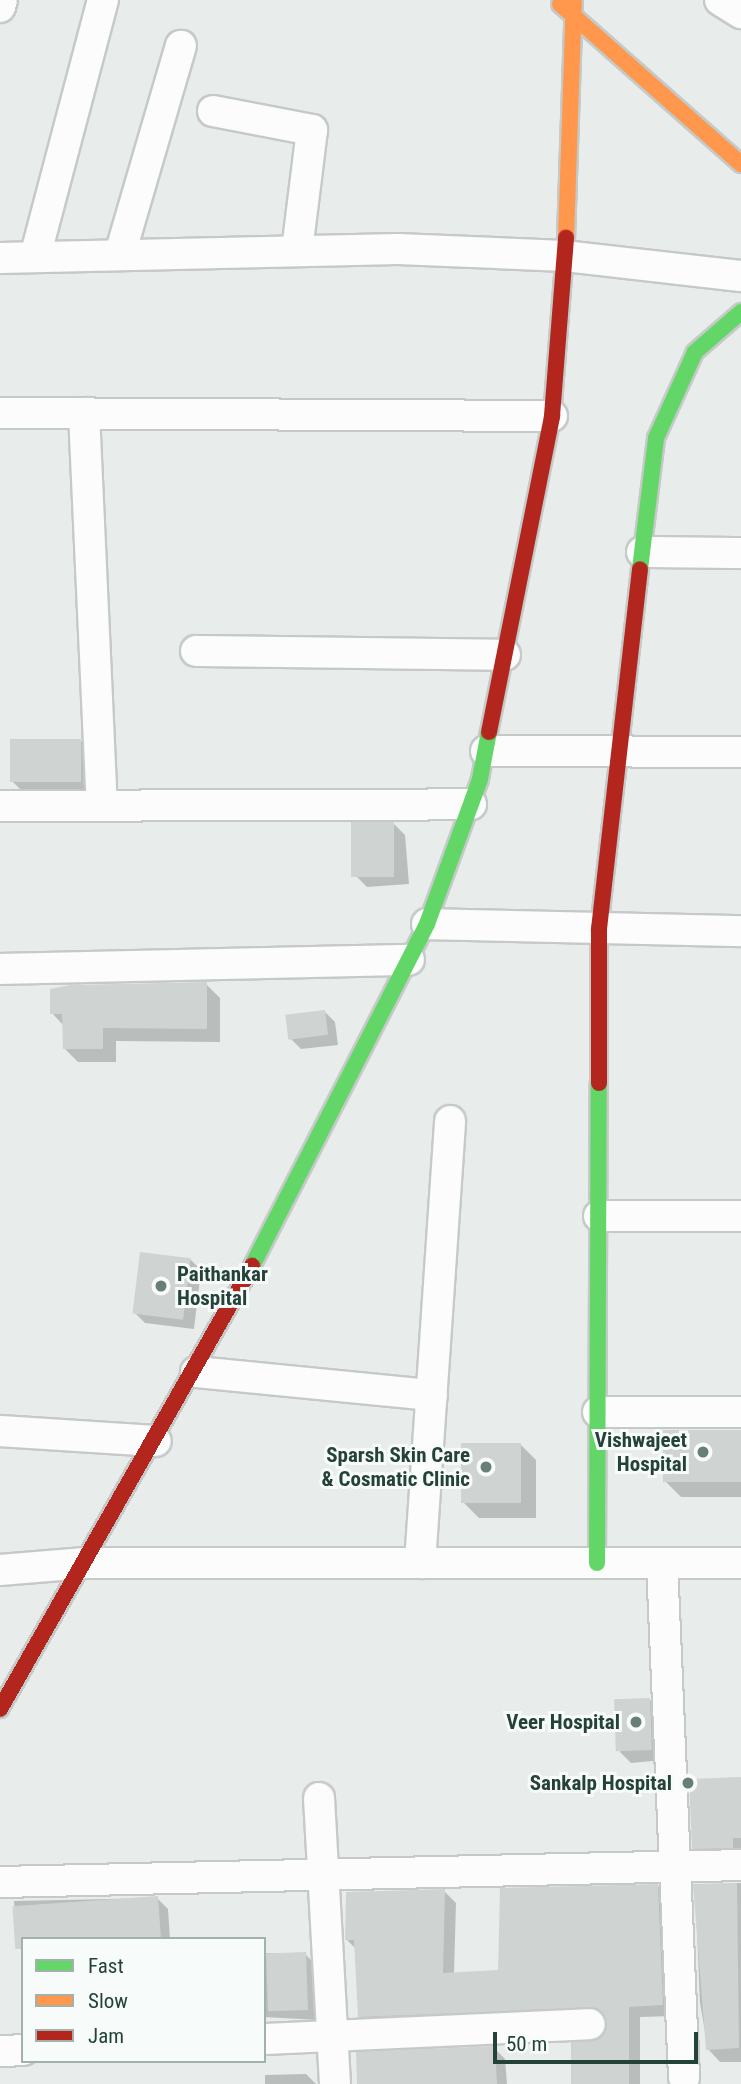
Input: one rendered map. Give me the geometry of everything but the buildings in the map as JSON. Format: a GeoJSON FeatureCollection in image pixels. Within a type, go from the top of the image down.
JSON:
{"type":"FeatureCollection","features":[{"type":"Feature","properties":{"kind":"street"},"geometry":{"type":"LineString","coordinates":[[0,7],[2,0]]}},
{"type":"Feature","properties":{"kind":"street"},"geometry":{"type":"LineString","coordinates":[[35,257],[103,0]]}},
{"type":"Feature","properties":{"kind":"street"},"geometry":{"type":"LineString","coordinates":[[556,0],[573,7],[741,164]]}},
{"type":"Feature","properties":{"kind":"street"},"geometry":{"type":"LineString","coordinates":[[720,0],[741,13]]}},
{"type":"Feature","properties":{"kind":"street"},"geometry":{"type":"LineString","coordinates":[[0,1709],[196,1372],[427,924],[471,804],[486,751],[552,416],[565,256],[573,7]]}},
{"type":"Feature","properties":{"kind":"street"},"geometry":{"type":"LineString","coordinates":[[120,254],[181,46]]}},
{"type":"Feature","properties":{"kind":"street"},"geometry":{"type":"LineString","coordinates":[[214,111],[312,130],[297,250]]}},
{"type":"Feature","properties":{"kind":"street"},"geometry":{"type":"LineString","coordinates":[[0,258],[297,250],[565,256],[741,276]]}},
{"type":"Feature","properties":{"kind":"street"},"geometry":{"type":"LineString","coordinates":[[597,1563],[599,929],[642,552],[656,438],[695,352],[741,312]]}},
{"type":"Feature","properties":{"kind":"street"},"geometry":{"type":"LineString","coordinates":[[0,413],[552,416]]}},
{"type":"Feature","properties":{"kind":"street"},"geometry":{"type":"LineString","coordinates":[[85,413],[102,806]]}},
{"type":"Feature","properties":{"kind":"street"},"geometry":{"type":"LineString","coordinates":[[642,552],[741,553]]}},
{"type":"Feature","properties":{"kind":"street"},"geometry":{"type":"LineString","coordinates":[[196,651],[505,656]]}},
{"type":"Feature","properties":{"kind":"street"},"geometry":{"type":"LineString","coordinates":[[486,751],[741,752]]}},
{"type":"Feature","properties":{"kind":"street"},"geometry":{"type":"LineString","coordinates":[[0,806],[471,804]]}},
{"type":"Feature","properties":{"kind":"street"},"geometry":{"type":"LineString","coordinates":[[427,924],[741,930]]}},
{"type":"Feature","properties":{"kind":"street"},"geometry":{"type":"LineString","coordinates":[[0,969],[409,960]]}},
{"type":"Feature","properties":{"kind":"street"},"geometry":{"type":"LineString","coordinates":[[420,1563],[450,1121]]}},
{"type":"Feature","properties":{"kind":"street"},"geometry":{"type":"LineString","coordinates":[[599,1216],[741,1216]]}},
{"type":"Feature","properties":{"kind":"street"},"geometry":{"type":"LineString","coordinates":[[196,1372],[432,1395]]}},
{"type":"Feature","properties":{"kind":"street"},"geometry":{"type":"LineString","coordinates":[[598,1412],[741,1412]]}},
{"type":"Feature","properties":{"kind":"street"},"geometry":{"type":"LineString","coordinates":[[0,1430],[156,1441]]}},
{"type":"Feature","properties":{"kind":"street"},"geometry":{"type":"LineString","coordinates":[[0,1570],[85,1563],[741,1563]]}},
{"type":"Feature","properties":{"kind":"street"},"geometry":{"type":"LineString","coordinates":[[663,1563],[684,2078]]}},
{"type":"Feature","properties":{"kind":"street"},"geometry":{"type":"LineString","coordinates":[[319,1798],[335,2084]]}},
{"type":"Feature","properties":{"kind":"street"},"geometry":{"type":"LineString","coordinates":[[0,1882],[741,1865]]}},
{"type":"Feature","properties":{"kind":"street"},"geometry":{"type":"LineString","coordinates":[[266,2039],[590,2024]]}},
{"type":"Feature","properties":{"kind":"street"},"geometry":{"type":"LineString","coordinates":[[0,2051],[21,2050]]}},
{"type":"Feature","properties":{"kind":"traffic: fast"},"geometry":{"type":"LineString","coordinates":[[640,569],[656,438],[695,352],[741,312]]}},
{"type":"Feature","properties":{"kind":"traffic: fast"},"geometry":{"type":"LineString","coordinates":[[252,1266],[427,924],[480,779],[489,732]]}},
{"type":"Feature","properties":{"kind":"traffic: fast"},"geometry":{"type":"LineString","coordinates":[[597,1563],[599,1083]]}},
{"type":"Feature","properties":{"kind":"traffic: slow"},"geometry":{"type":"LineString","coordinates":[[566,238],[574,0]]}},
{"type":"Feature","properties":{"kind":"traffic: slow"},"geometry":{"type":"LineString","coordinates":[[560,4],[741,164]]}},
{"type":"Feature","properties":{"kind":"traffic: jam"},"geometry":{"type":"LineString","coordinates":[[489,732],[552,416],[566,238]]}},
{"type":"Feature","properties":{"kind":"traffic: jam"},"geometry":{"type":"LineString","coordinates":[[599,1083],[599,929],[640,569]]}},
{"type":"Feature","properties":{"kind":"traffic: jam"},"geometry":{"type":"LineString","coordinates":[[0,1709],[252,1266]]}},
{"type":"Feature","properties":{"kind":"place","name":"Paithankar Hospital"},"geometry":{"type":"Point","coordinates":[161,1286]}},
{"type":"Feature","properties":{"kind":"place","name":"Vishwajeet Hospital"},"geometry":{"type":"Point","coordinates":[703,1452]}},
{"type":"Feature","properties":{"kind":"place","name":"Sparsh Skin Care & Cosmatic Clinic"},"geometry":{"type":"Point","coordinates":[486,1467]}},
{"type":"Feature","properties":{"kind":"place","name":"Veer Hospital"},"geometry":{"type":"Point","coordinates":[636,1722]}},
{"type":"Feature","properties":{"kind":"place","name":"Sankalp Hospital"},"geometry":{"type":"Point","coordinates":[688,1783]}}]}
